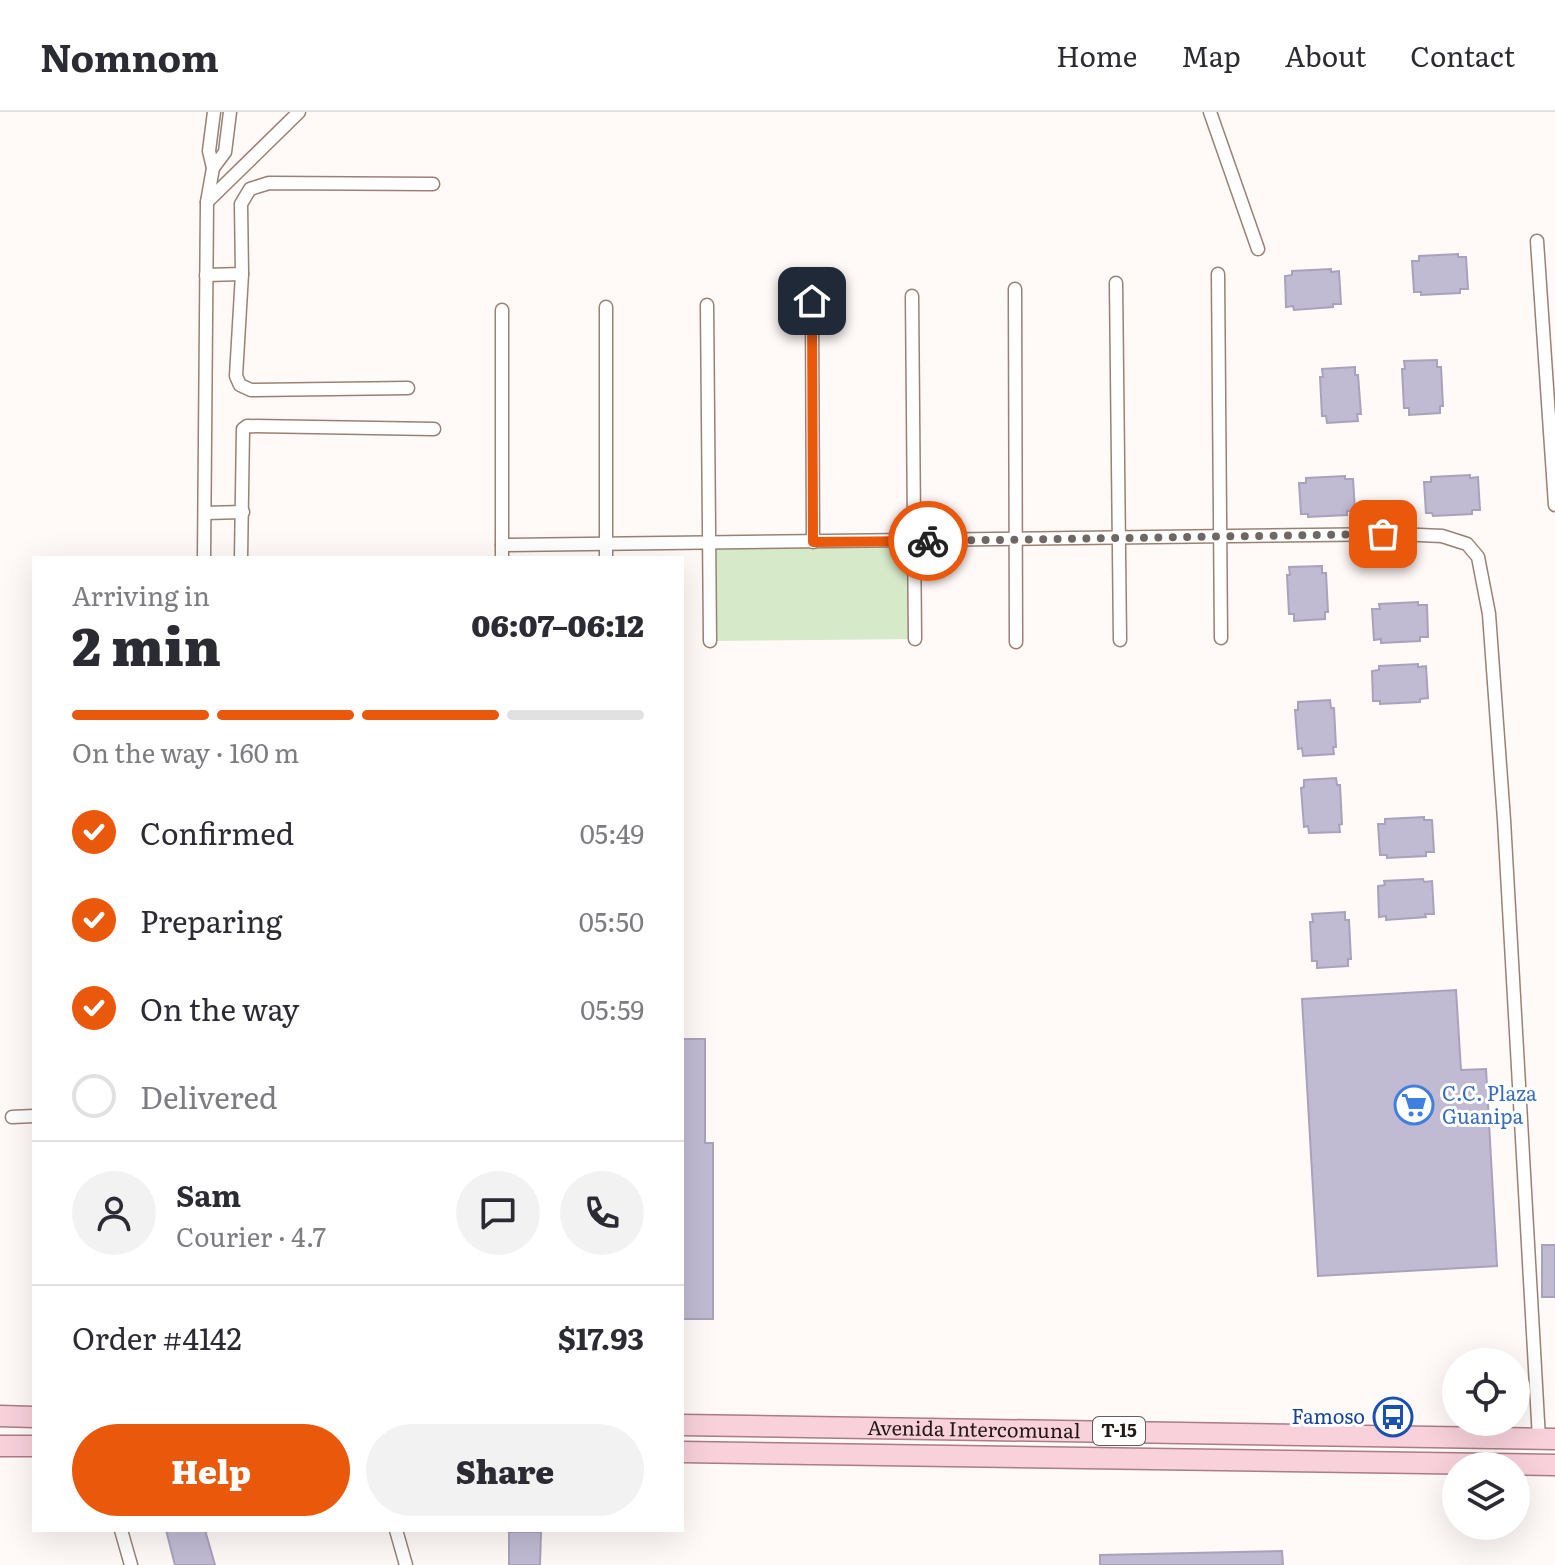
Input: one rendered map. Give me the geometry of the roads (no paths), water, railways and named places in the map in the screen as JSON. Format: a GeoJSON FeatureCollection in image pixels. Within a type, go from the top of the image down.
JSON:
{"type":"FeatureCollection","features":[{"type":"Feature","properties":{"kind":"main road"},"geometry":{"type":"LineString","coordinates":[[0,1416],[32,1417]]}},
{"type":"Feature","properties":{"kind":"main road","name":"Avenida Intercomunal"},"geometry":{"type":"LineString","coordinates":[[684,1425],[1547,1439]]}},
{"type":"Feature","properties":{"kind":"main road"},"geometry":{"type":"LineString","coordinates":[[0,1446],[32,1446]]}},
{"type":"Feature","properties":{"kind":"main road","name":"Avenida Intercomunal"},"geometry":{"type":"LineString","coordinates":[[684,1452],[1555,1465]]}},
{"type":"Feature","properties":{"kind":"street"},"geometry":{"type":"LineString","coordinates":[[204,556],[207,202],[213,168],[209,151],[214,112]]}},
{"type":"Feature","properties":{"kind":"street"},"geometry":{"type":"LineString","coordinates":[[213,168],[225,152],[230,112]]}},
{"type":"Feature","properties":{"kind":"street"},"geometry":{"type":"LineString","coordinates":[[207,202],[299,112]]}},
{"type":"Feature","properties":{"kind":"street"},"geometry":{"type":"LineString","coordinates":[[1210,112],[1258,249]]}},
{"type":"Feature","properties":{"kind":"street"},"geometry":{"type":"LineString","coordinates":[[408,388],[251,390],[240,385],[236,376],[242,274],[241,204],[250,189],[269,183],[433,184]]}},
{"type":"Feature","properties":{"kind":"street"},"geometry":{"type":"LineString","coordinates":[[1537,241],[1552,383],[1555,505]]}},
{"type":"Feature","properties":{"kind":"street"},"geometry":{"type":"LineString","coordinates":[[206,275],[242,274]]}},
{"type":"Feature","properties":{"kind":"street"},"geometry":{"type":"LineString","coordinates":[[1218,274],[1221,638]]}},
{"type":"Feature","properties":{"kind":"street"},"geometry":{"type":"LineString","coordinates":[[1116,283],[1120,640]]}},
{"type":"Feature","properties":{"kind":"street"},"geometry":{"type":"LineString","coordinates":[[1015,289],[1016,642]]}},
{"type":"Feature","properties":{"kind":"street"},"geometry":{"type":"LineString","coordinates":[[912,296],[915,639]]}},
{"type":"Feature","properties":{"kind":"street"},"geometry":{"type":"LineString","coordinates":[[812,301],[813,542]]}},
{"type":"Feature","properties":{"kind":"street"},"geometry":{"type":"LineString","coordinates":[[707,305],[710,641]]}},
{"type":"Feature","properties":{"kind":"street"},"geometry":{"type":"LineString","coordinates":[[606,307],[606,556]]}},
{"type":"Feature","properties":{"kind":"street"},"geometry":{"type":"LineString","coordinates":[[502,310],[502,552],[606,544],[1220,537],[1442,536],[1467,544],[1478,557],[1489,614],[1547,1439]]}},
{"type":"Feature","properties":{"kind":"street"},"geometry":{"type":"LineString","coordinates":[[241,556],[241,434],[247,426],[434,429]]}},
{"type":"Feature","properties":{"kind":"street"},"geometry":{"type":"LineString","coordinates":[[205,513],[243,512]]}},
{"type":"Feature","properties":{"kind":"street"},"geometry":{"type":"LineString","coordinates":[[12,1117],[32,1116]]}},
{"type":"Feature","properties":{"kind":"street"},"geometry":{"type":"LineString","coordinates":[[122,1532],[131,1565]]}},
{"type":"Feature","properties":{"kind":"street"},"geometry":{"type":"LineString","coordinates":[[397,1532],[406,1565]]}},
{"type":"Feature","properties":{"kind":"place","name":"C.C. Plaza Guanipa"},"geometry":{"type":"Point","coordinates":[1414,1105]}},
{"type":"Feature","properties":{"kind":"place","name":"Famoso"},"geometry":{"type":"Point","coordinates":[1393,1417]}}]}
